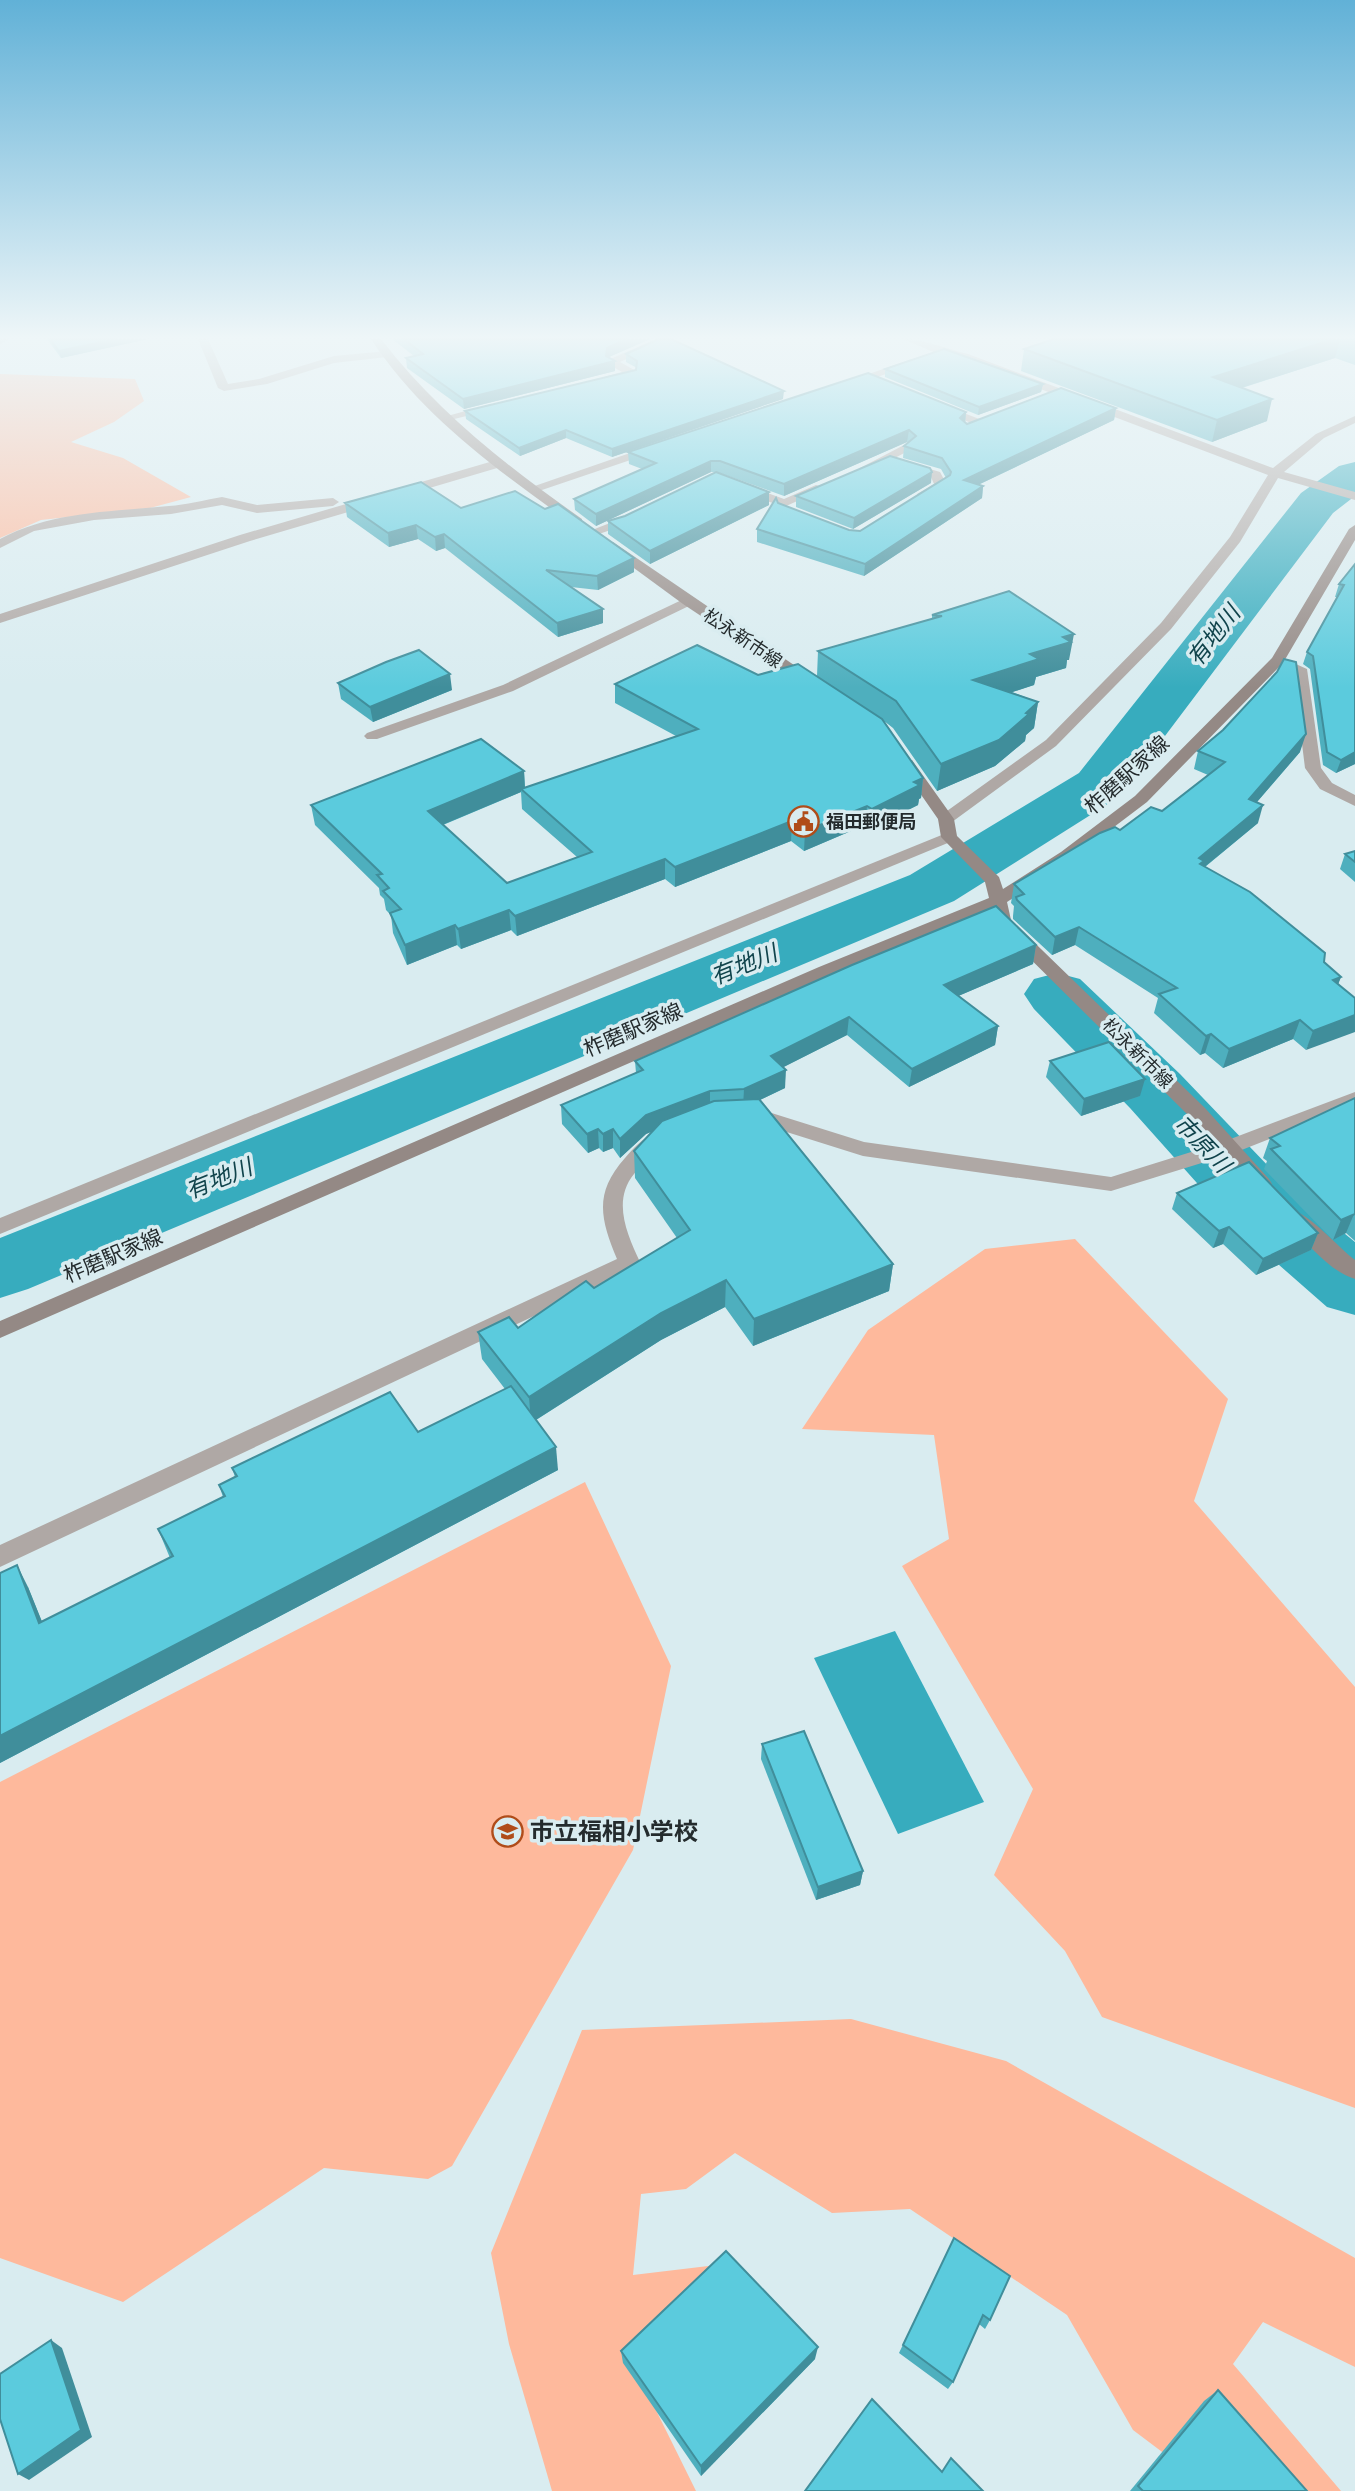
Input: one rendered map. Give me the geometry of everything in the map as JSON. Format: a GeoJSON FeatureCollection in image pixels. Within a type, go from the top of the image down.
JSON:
{"type":"FeatureCollection","features":[{"type":"Feature","properties":{"kind":"main road","name":"松永新市線"},"geometry":{"type":"LineString","coordinates":[[491,455],[532,489],[688,601],[821,689]]}},
{"type":"Feature","properties":{"kind":"main road","name":"柞磨駅家線"},"geometry":{"type":"LineString","coordinates":[[0,1330],[825,971],[996,901],[1067,855],[1141,799],[1278,660],[1352,537]]}},
{"type":"Feature","properties":{"kind":"main road","name":"松永新市線"},"geometry":{"type":"LineString","coordinates":[[902,754],[947,828],[993,881],[1003,922],[1121,1035],[1328,1251],[1355,1271]]}},
{"type":"Feature","properties":{"kind":"street"},"geometry":{"type":"LineString","coordinates":[[532,489],[633,455]]}},
{"type":"Feature","properties":{"kind":"street"},"geometry":{"type":"LineString","coordinates":[[853,474],[895,455]]}},
{"type":"Feature","properties":{"kind":"street"},"geometry":{"type":"LineString","coordinates":[[1227,455],[1275,473],[1355,496]]}},
{"type":"Feature","properties":{"kind":"street"},"geometry":{"type":"LineString","coordinates":[[0,1226],[947,828],[1051,743],[1166,626],[1235,539],[1275,473],[1297,455]]}},
{"type":"Feature","properties":{"kind":"street"},"geometry":{"type":"LineString","coordinates":[[888,460],[936,475],[941,485],[909,505]]}},
{"type":"Feature","properties":{"kind":"street"},"geometry":{"type":"LineString","coordinates":[[0,620],[107,582],[500,463]]}},
{"type":"Feature","properties":{"kind":"street"},"geometry":{"type":"LineString","coordinates":[[726,482],[784,503],[830,484]]}},
{"type":"Feature","properties":{"kind":"street"},"geometry":{"type":"LineString","coordinates":[[0,544],[30,528],[94,516],[171,510],[222,500],[257,509],[336,502],[351,507]]}},
{"type":"Feature","properties":{"kind":"street"},"geometry":{"type":"LineString","coordinates":[[784,503],[782,509],[795,514]]}},
{"type":"Feature","properties":{"kind":"street"},"geometry":{"type":"LineString","coordinates":[[593,531],[620,524],[644,513]]}},
{"type":"Feature","properties":{"kind":"street"},"geometry":{"type":"LineString","coordinates":[[372,736],[508,688],[688,601]]}},
{"type":"Feature","properties":{"kind":"street"},"geometry":{"type":"LineString","coordinates":[[1278,660],[1300,669],[1314,768],[1326,786],[1355,801]]}},
{"type":"Feature","properties":{"kind":"street"},"geometry":{"type":"LineString","coordinates":[[737,1118],[762,1117],[863,1149],[1111,1184],[1227,1148],[1355,1098]]}},
{"type":"Feature","properties":{"kind":"street"},"geometry":{"type":"LineString","coordinates":[[0,1556],[629,1262],[615,1232],[610,1200],[628,1166],[654,1141],[677,1132]]}},
{"type":"Feature","properties":{"kind":"shaded area"},"geometry":{"type":"Polygon","coordinates":[[[0,455],[114,455],[191,497],[150,508],[41,520],[0,538],[0,455]]]}},
{"type":"Feature","properties":{"kind":"shaded area"},"geometry":{"type":"Polygon","coordinates":[[[1075,1239],[1228,1399],[1194,1501],[1355,1687],[1355,2108],[1102,2017],[1065,1951],[994,1875],[1033,1789],[902,1566],[949,1539],[934,1435],[802,1429],[868,1330],[985,1249],[1075,1239]]]}},
{"type":"Feature","properties":{"kind":"shaded area"},"geometry":{"type":"Polygon","coordinates":[[[585,1482],[671,1666],[633,1850],[452,2166],[428,2179],[324,2168],[123,2302],[0,2258],[0,1782],[585,1482]]]}},
{"type":"Feature","properties":{"kind":"shaded area"},"geometry":{"type":"Polygon","coordinates":[[[851,2019],[1006,2061],[1355,2258],[1355,2367],[1263,2322],[1233,2364],[1341,2491],[1214,2491],[1133,2430],[1067,2315],[910,2209],[832,2213],[735,2153],[686,2189],[641,2194],[633,2275],[725,2264],[646,2390],[696,2491],[552,2491],[509,2344],[491,2253],[582,2030],[851,2019]]]}},
{"type":"Feature","properties":{"kind":"water"},"geometry":{"type":"Polygon","coordinates":[[[895,1631],[984,1802],[898,1834],[814,1658],[895,1631]]]}},
{"type":"Feature","properties":{"kind":"building"},"geometry":{"type":"Polygon","coordinates":[[[636,455],[851,455],[784,484],[720,461],[711,461],[596,514],[574,499],[656,463],[636,455]]]}},
{"type":"Feature","properties":{"kind":"building"},"geometry":{"type":"Polygon","coordinates":[[[933,455],[1016,455],[964,480],[983,486],[865,564],[757,529],[776,498],[778,503],[849,530],[860,531],[950,475],[951,472],[942,458],[933,455]]]}},
{"type":"Feature","properties":{"kind":"building"},"geometry":{"type":"Polygon","coordinates":[[[890,456],[930,468],[932,472],[854,518],[796,496],[890,456]]]}},
{"type":"Feature","properties":{"kind":"building"},"geometry":{"type":"Polygon","coordinates":[[[716,472],[769,492],[650,551],[608,521],[625,516],[716,472]]]}},
{"type":"Feature","properties":{"kind":"building"},"geometry":{"type":"Polygon","coordinates":[[[421,482],[461,508],[515,491],[545,509],[558,504],[634,558],[597,576],[546,570],[603,609],[557,623],[444,534],[435,537],[416,525],[388,533],[345,503],[421,482]]]}},
{"type":"Feature","properties":{"kind":"building"},"geometry":{"type":"Polygon","coordinates":[[[1355,564],[1355,752],[1341,760],[1327,752],[1313,656],[1307,652],[1344,585],[1339,584],[1355,564]]]}},
{"type":"Feature","properties":{"kind":"building"},"geometry":{"type":"Polygon","coordinates":[[[1009,591],[1074,634],[1063,637],[1071,642],[1030,654],[1039,659],[973,680],[1038,702],[1026,713],[1029,714],[999,740],[941,764],[896,701],[818,651],[942,616],[932,615],[1009,591]]]}},
{"type":"Feature","properties":{"kind":"building"},"geometry":{"type":"Polygon","coordinates":[[[697,645],[758,675],[798,664],[882,719],[923,778],[914,782],[920,785],[872,809],[867,806],[805,831],[792,821],[675,867],[665,859],[515,916],[509,910],[458,929],[455,925],[405,945],[390,913],[401,909],[383,891],[389,888],[377,875],[382,874],[311,805],[481,739],[524,771],[428,811],[507,883],[592,852],[521,789],[698,729],[615,684],[697,645]]]}},
{"type":"Feature","properties":{"kind":"building"},"geometry":{"type":"Polygon","coordinates":[[[419,650],[450,674],[370,707],[338,683],[386,662],[419,650]]]}},
{"type":"Feature","properties":{"kind":"building"},"geometry":{"type":"Polygon","coordinates":[[[1284,659],[1296,662],[1306,734],[1249,799],[1263,805],[1199,858],[1204,861],[1200,864],[1250,892],[1325,953],[1324,962],[1341,977],[1333,980],[1355,998],[1355,1015],[1313,1031],[1300,1020],[1229,1049],[1211,1034],[1206,1036],[1159,994],[1177,988],[1079,927],[1055,937],[1017,900],[1016,897],[1024,894],[1014,884],[1100,833],[1115,827],[1120,830],[1151,807],[1162,811],[1225,762],[1198,751],[1223,730],[1277,672],[1284,659]]]}},
{"type":"Feature","properties":{"kind":"building"},"geometry":{"type":"Polygon","coordinates":[[[1355,851],[1355,862],[1345,854],[1355,851]]]}},
{"type":"Feature","properties":{"kind":"building"},"geometry":{"type":"Polygon","coordinates":[[[996,906],[1036,945],[944,985],[998,1026],[912,1069],[849,1017],[771,1056],[786,1070],[744,1089],[710,1091],[646,1115],[620,1139],[613,1129],[603,1134],[598,1129],[587,1134],[561,1105],[643,1070],[635,1061],[852,965],[996,906]]]}},
{"type":"Feature","properties":{"kind":"building"},"geometry":{"type":"Polygon","coordinates":[[[1109,1042],[1145,1079],[1084,1099],[1050,1061],[1109,1042]]]}},
{"type":"Feature","properties":{"kind":"building"},"geometry":{"type":"Polygon","coordinates":[[[1355,1098],[1355,1214],[1341,1220],[1271,1149],[1280,1146],[1270,1138],[1355,1098]]]}},
{"type":"Feature","properties":{"kind":"building"},"geometry":{"type":"Polygon","coordinates":[[[759,1099],[893,1264],[754,1319],[726,1280],[661,1313],[529,1397],[478,1332],[509,1317],[518,1328],[586,1281],[594,1288],[690,1230],[634,1151],[662,1121],[714,1101],[759,1099]]]}},
{"type":"Feature","properties":{"kind":"building"},"geometry":{"type":"Polygon","coordinates":[[[1249,1162],[1318,1233],[1263,1259],[1229,1227],[1219,1231],[1177,1193],[1249,1162]]]}},
{"type":"Feature","properties":{"kind":"building"},"geometry":{"type":"Polygon","coordinates":[[[511,1386],[556,1447],[0,1736],[0,1573],[17,1565],[39,1623],[173,1556],[158,1529],[225,1496],[219,1485],[237,1476],[232,1468],[390,1392],[418,1432],[511,1386]]]}},
{"type":"Feature","properties":{"kind":"building"},"geometry":{"type":"Polygon","coordinates":[[[804,1731],[863,1871],[818,1887],[762,1744],[804,1731]]]}},
{"type":"Feature","properties":{"kind":"building"},"geometry":{"type":"Polygon","coordinates":[[[954,2238],[1010,2276],[990,2320],[983,2315],[953,2382],[903,2345],[954,2238]]]}},
{"type":"Feature","properties":{"kind":"building"},"geometry":{"type":"Polygon","coordinates":[[[726,2251],[818,2347],[701,2466],[621,2351],[726,2251]]]}},
{"type":"Feature","properties":{"kind":"building"},"geometry":{"type":"Polygon","coordinates":[[[51,2340],[81,2430],[18,2474],[0,2419],[0,2374],[51,2340]]]}},
{"type":"Feature","properties":{"kind":"building"},"geometry":{"type":"Polygon","coordinates":[[[1218,2390],[1307,2491],[1143,2491],[1138,2486],[1218,2390]]]}},
{"type":"Feature","properties":{"kind":"building"},"geometry":{"type":"Polygon","coordinates":[[[872,2399],[942,2472],[951,2458],[983,2491],[805,2491],[872,2399]]]}},
{"type":"Feature","properties":{"kind":"waterway","name":"有地川"},"geometry":{"type":"LineString","coordinates":[[0,1269],[932,888],[1099,785],[1317,503],[1355,475]]}},
{"type":"Feature","properties":{"kind":"waterway","name":"市原川"},"geometry":{"type":"LineString","coordinates":[[1057,994],[1155,1091],[1265,1210],[1355,1286]]}},
{"type":"Feature","properties":{"kind":"place","name":"福田郵便局"},"geometry":{"type":"Point","coordinates":[803,821]}},
{"type":"Feature","properties":{"kind":"place","name":"市立福相小学校"},"geometry":{"type":"Point","coordinates":[507,1832]}}]}
